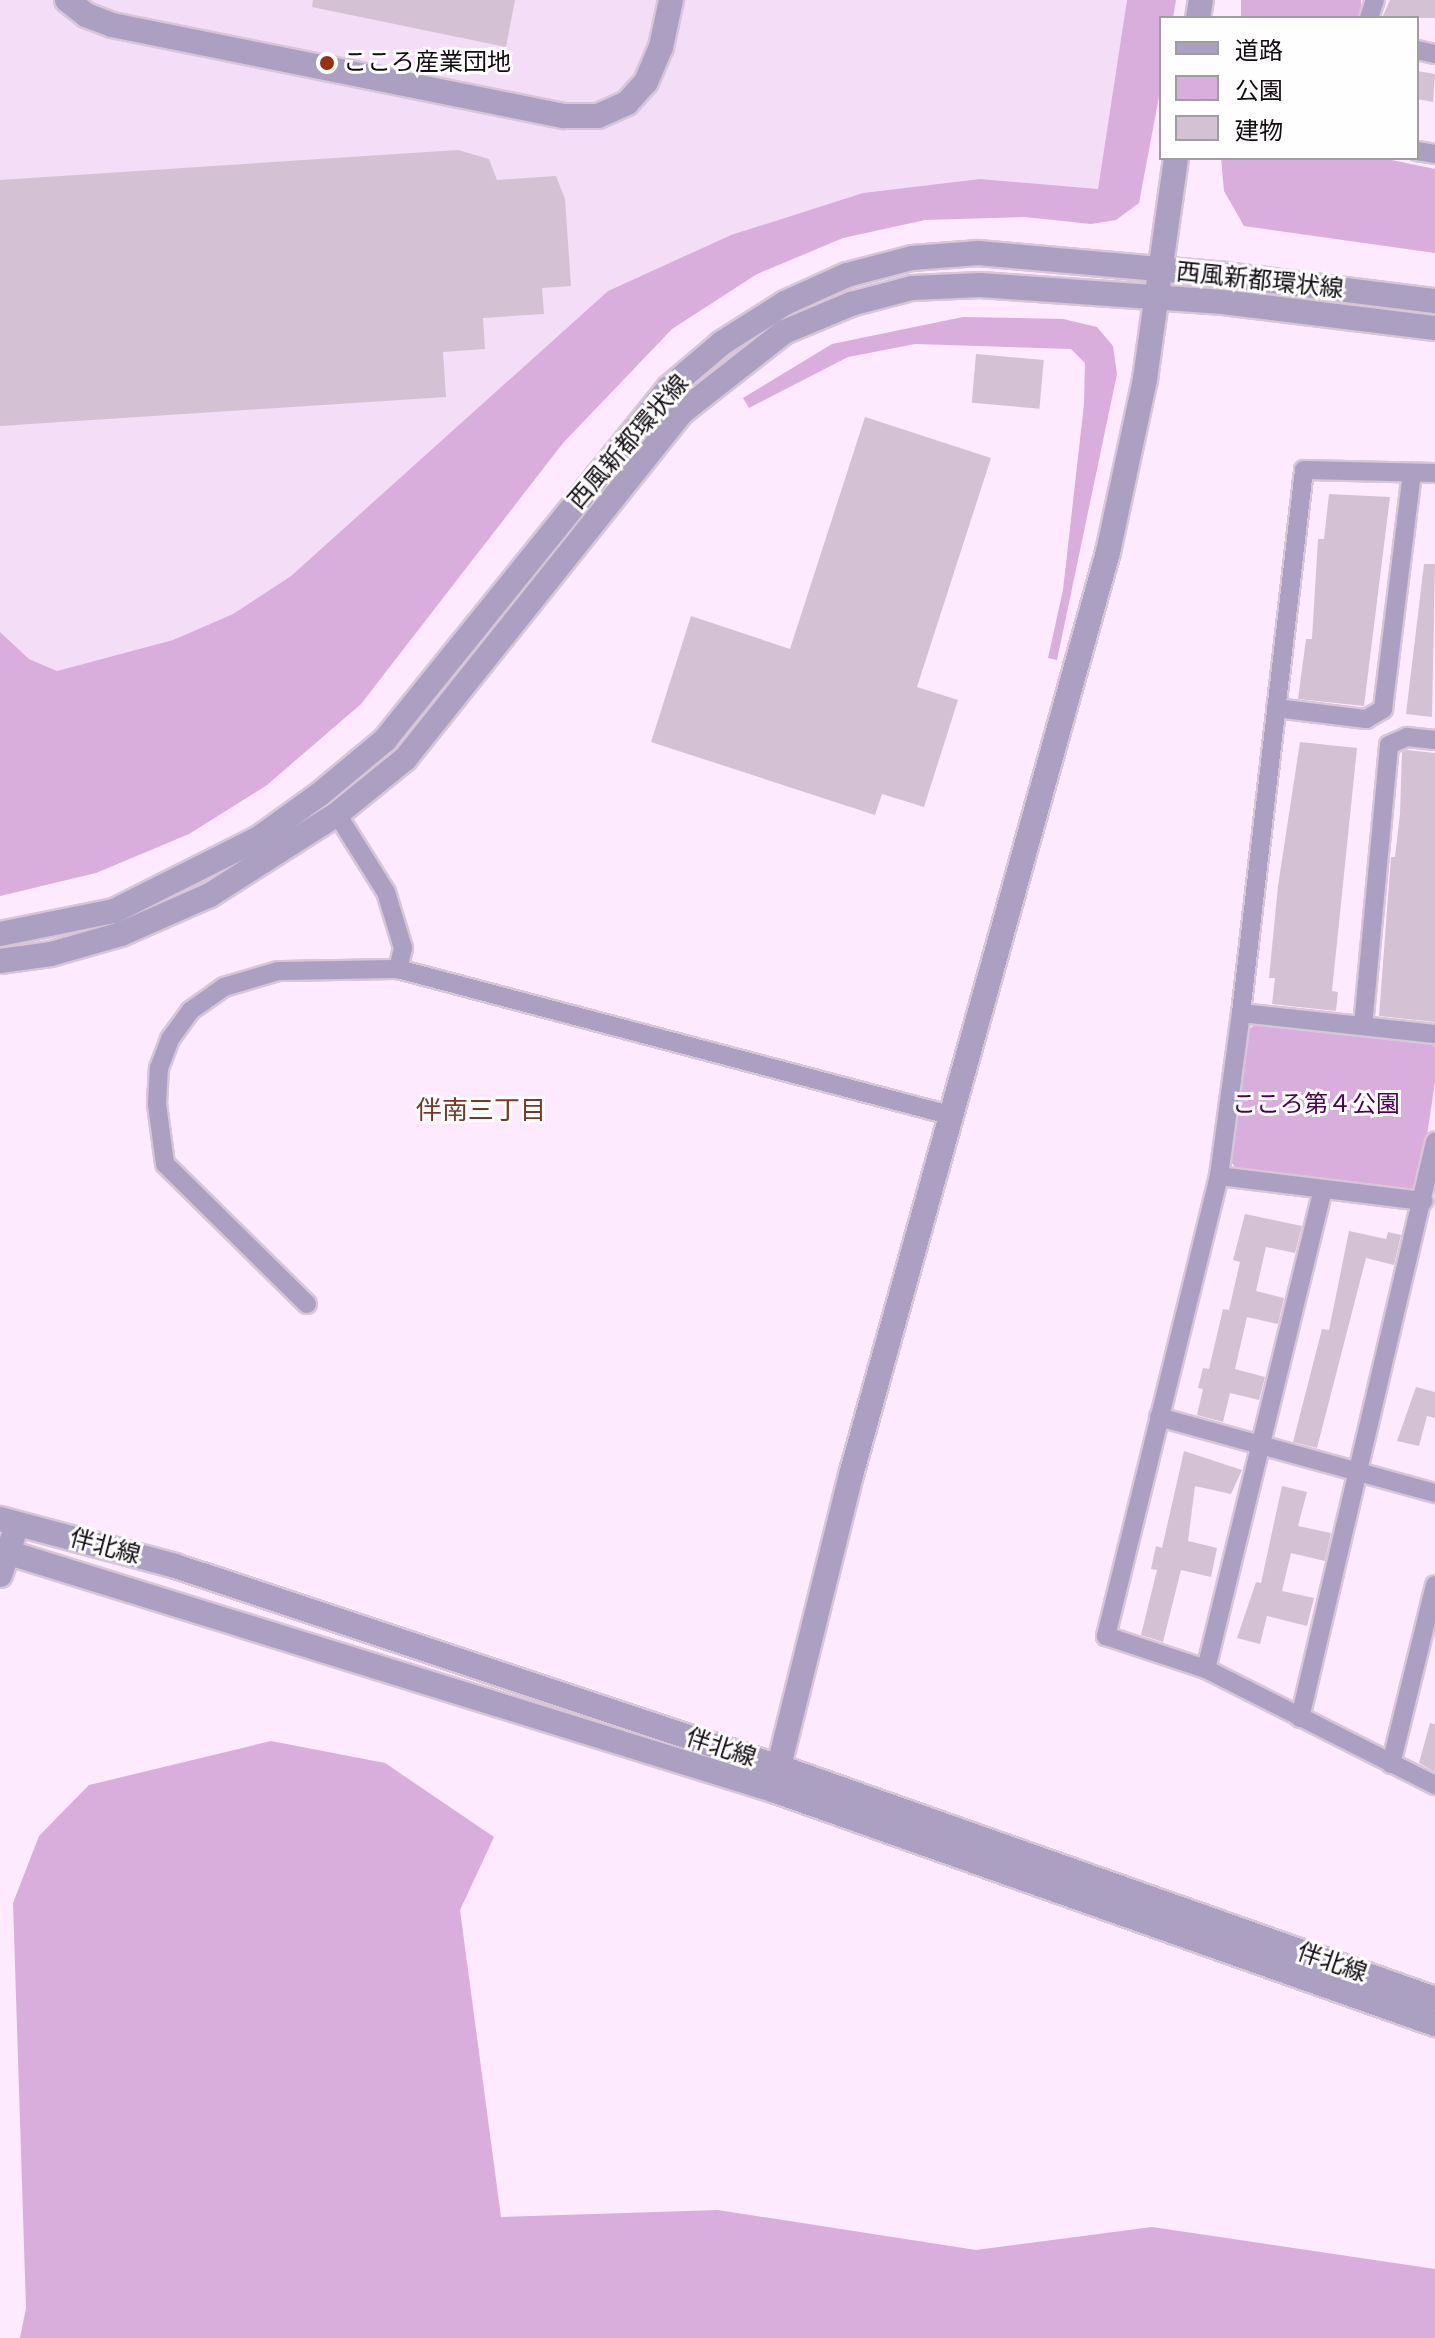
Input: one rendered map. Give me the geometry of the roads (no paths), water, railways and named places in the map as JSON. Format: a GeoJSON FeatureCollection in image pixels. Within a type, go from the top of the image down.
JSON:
{"type":"FeatureCollection","features":[{"type":"Feature","properties":{"kind":"street"},"geometry":{"type":"LineString","coordinates":[[67,0],[86,15],[112,25],[564,116],[598,116],[627,103],[646,82],[661,47],[671,0]]}},
{"type":"Feature","properties":{"kind":"street"},"geometry":{"type":"LineString","coordinates":[[776,1779],[851,1475],[1108,552],[1145,379],[1176,160]]}},
{"type":"Feature","properties":{"kind":"street","name":"西風新都環状線"},"geometry":{"type":"LineString","coordinates":[[0,934],[114,911],[259,838],[320,794],[385,740],[669,388],[722,343],[785,303],[847,275],[912,258],[979,253],[1435,301]]}},
{"type":"Feature","properties":{"kind":"street","name":"西風新都環状線"},"geometry":{"type":"LineString","coordinates":[[0,961],[51,954],[121,934],[197,901],[337,814],[405,759],[682,412],[784,332],[851,304],[912,288],[980,285],[1155,296],[1435,328]]}},
{"type":"Feature","properties":{"kind":"street"},"geometry":{"type":"LineString","coordinates":[[1435,473],[1304,470],[1219,1176],[1106,1636],[1206,1669],[1435,1785]]}},
{"type":"Feature","properties":{"kind":"street"},"geometry":{"type":"LineString","coordinates":[[1276,708],[1366,719],[1383,709],[1412,473]]}},
{"type":"Feature","properties":{"kind":"street"},"geometry":{"type":"LineString","coordinates":[[1363,1026],[1389,745],[1407,737],[1435,740]]}},
{"type":"Feature","properties":{"kind":"street"},"geometry":{"type":"LineString","coordinates":[[337,814],[386,892],[403,948],[398,969]]}},
{"type":"Feature","properties":{"kind":"street"},"geometry":{"type":"LineString","coordinates":[[307,1304],[165,1164],[157,1104],[159,1068],[170,1039],[190,1011],[224,987],[278,971],[398,969],[953,1116]]}},
{"type":"Feature","properties":{"kind":"street"},"geometry":{"type":"LineString","coordinates":[[1241,1013],[1435,1034]]}},
{"type":"Feature","properties":{"kind":"street"},"geometry":{"type":"LineString","coordinates":[[1300,1718],[1358,1472],[1426,1237],[1423,1201],[1435,1142]]}},
{"type":"Feature","properties":{"kind":"street"},"geometry":{"type":"LineString","coordinates":[[1219,1176],[1423,1201]]}},
{"type":"Feature","properties":{"kind":"street"},"geometry":{"type":"LineString","coordinates":[[1206,1669],[1323,1190]]}},
{"type":"Feature","properties":{"kind":"street"},"geometry":{"type":"LineString","coordinates":[[1159,1417],[1435,1493]]}},
{"type":"Feature","properties":{"kind":"street"},"geometry":{"type":"LineString","coordinates":[[3,1559],[9,1521]]}},
{"type":"Feature","properties":{"kind":"street","name":"伴北線"},"geometry":{"type":"LineString","coordinates":[[9,1521],[175,1566],[776,1779],[1435,2024]]}},
{"type":"Feature","properties":{"kind":"street","name":"伴北線"},"geometry":{"type":"LineString","coordinates":[[3,1559],[776,1779],[1435,1999]]}},
{"type":"Feature","properties":{"kind":"street"},"geometry":{"type":"LineString","coordinates":[[1391,1764],[1435,1585]]}},
{"type":"Feature","properties":{"kind":"place","name":"こころ産業団地"},"geometry":{"type":"Point","coordinates":[327,63]}},
{"type":"Feature","properties":{"kind":"district","name":"伴南三丁目"},"geometry":{"type":"Point","coordinates":[481,1111]}},
{"type":"Feature","properties":{"kind":"park label","name":"こころ第４公園"},"geometry":{"type":"Point","coordinates":[1316,1105]}}]}
